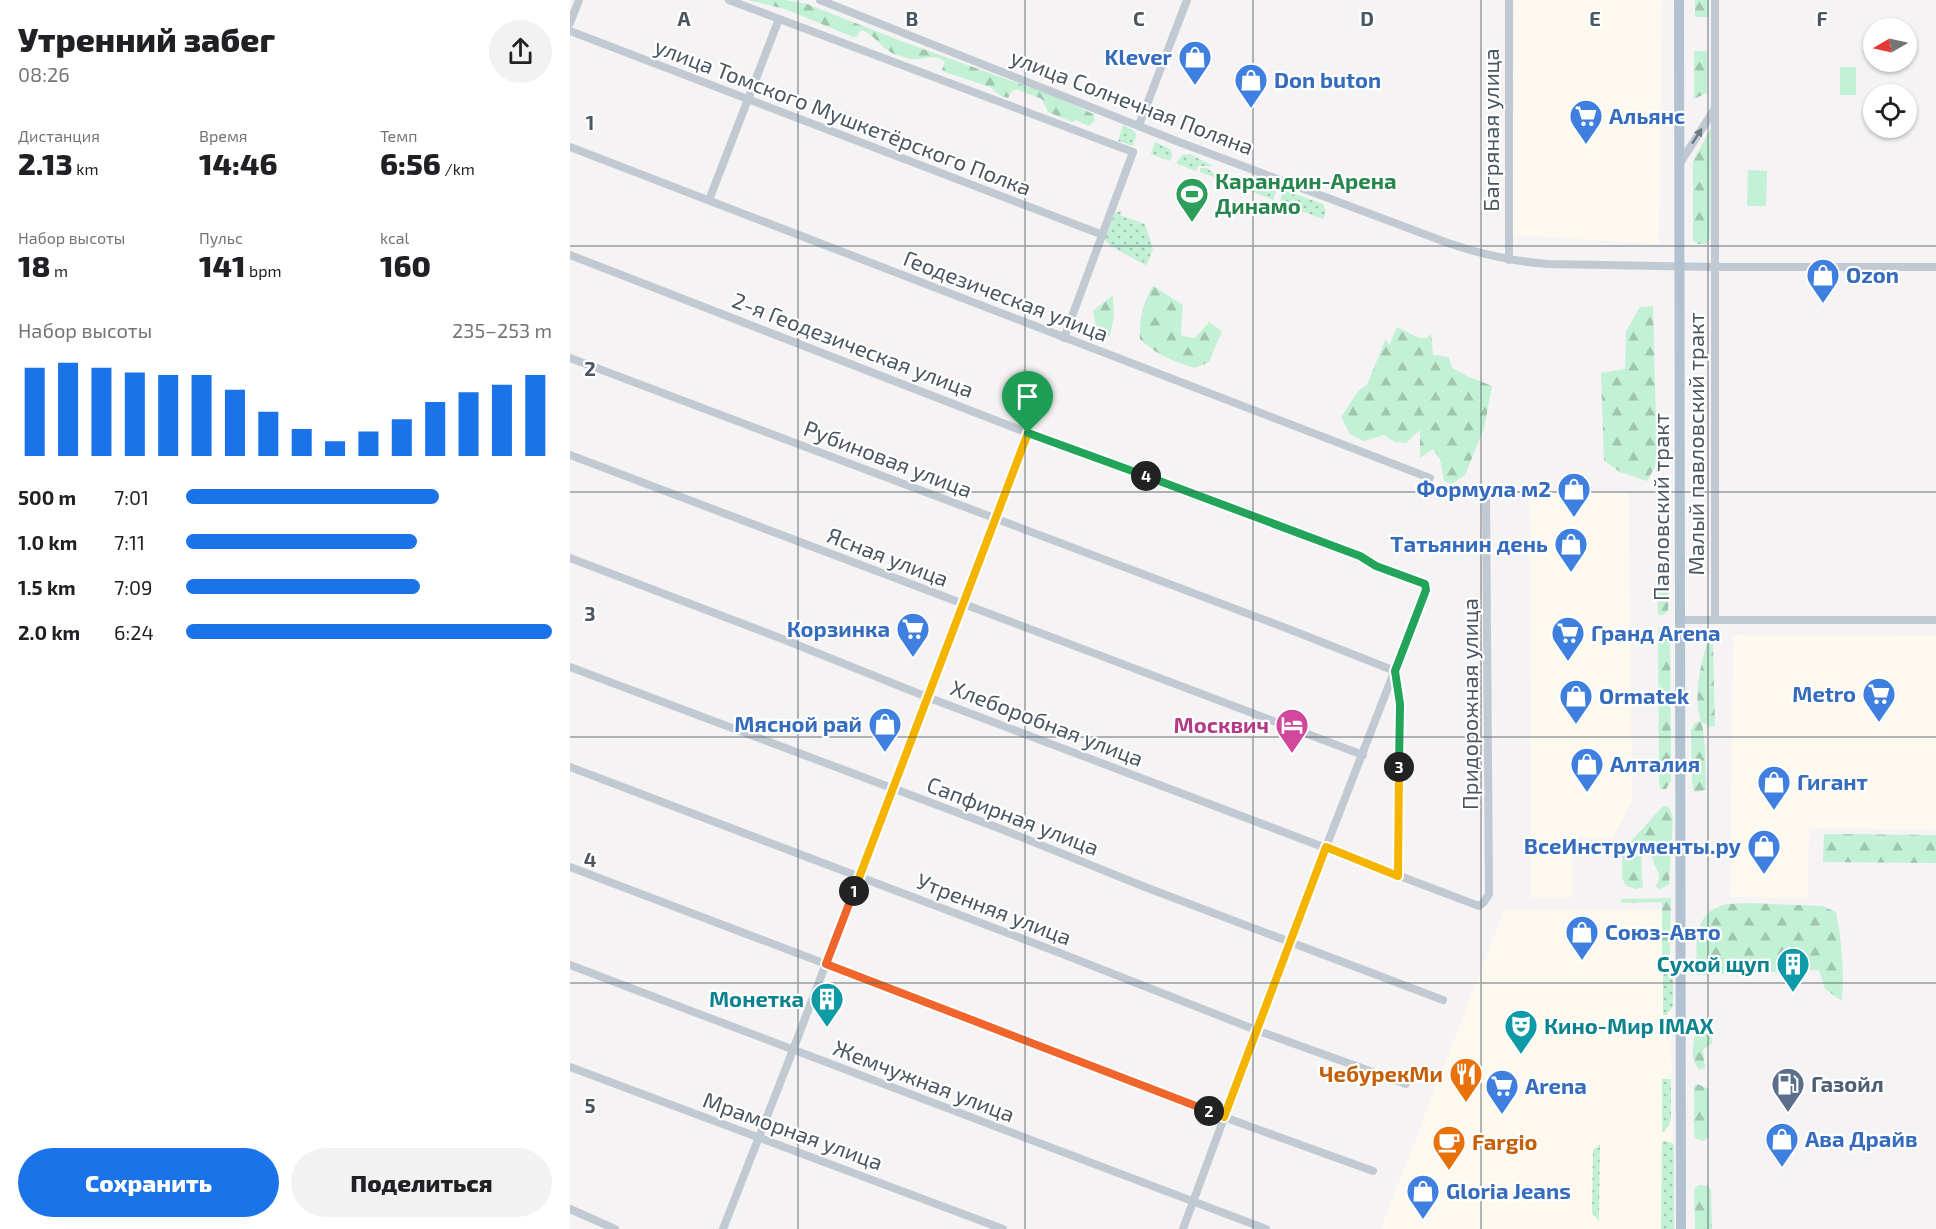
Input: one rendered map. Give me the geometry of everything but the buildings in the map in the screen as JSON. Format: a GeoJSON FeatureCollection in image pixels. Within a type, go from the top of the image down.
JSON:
{"type":"FeatureCollection","features":[{"type":"Feature","properties":{"kind":"main road","name":"Павловский тракт"},"geometry":{"type":"LineString","coordinates":[[1679,0],[1681,1229]]}},
{"type":"Feature","properties":{"kind":"street"},"geometry":{"type":"LineString","coordinates":[[570,23],[579,0]]}},
{"type":"Feature","properties":{"kind":"street"},"geometry":{"type":"LineString","coordinates":[[729,0],[1133,152],[1064,338]]}},
{"type":"Feature","properties":{"kind":"street","name":"улица Солнечная Поляна"},"geometry":{"type":"LineString","coordinates":[[820,0],[1448,243],[1509,260],[1547,264],[1714,267]]}},
{"type":"Feature","properties":{"kind":"street"},"geometry":{"type":"LineString","coordinates":[[1139,125],[1187,0]]}},
{"type":"Feature","properties":{"kind":"street","name":"Багряная улица"},"geometry":{"type":"LineString","coordinates":[[1509,0],[1509,260]]}},
{"type":"Feature","properties":{"kind":"street"},"geometry":{"type":"LineString","coordinates":[[1715,0],[1714,267],[1936,267]]}},
{"type":"Feature","properties":{"kind":"street"},"geometry":{"type":"LineString","coordinates":[[709,200],[779,19]]}},
{"type":"Feature","properties":{"kind":"street","name":"улица Томского Мушкетёрского Полка"},"geometry":{"type":"LineString","coordinates":[[570,31],[1103,236]]}},
{"type":"Feature","properties":{"kind":"street"},"geometry":{"type":"LineString","coordinates":[[1680,163],[1714,110]]}},
{"type":"Feature","properties":{"kind":"street","name":"Геодезическая улица"},"geometry":{"type":"LineString","coordinates":[[570,147],[1430,478]]}},
{"type":"Feature","properties":{"kind":"street","name":"2-я Геодезическая улица"},"geometry":{"type":"LineString","coordinates":[[570,255],[1028,433],[1360,556],[1376,566],[1425,584],[1426,590],[1395,671]]}},
{"type":"Feature","properties":{"kind":"street","name":"Малый павловский тракт"},"geometry":{"type":"LineString","coordinates":[[1714,267],[1715,620]]}},
{"type":"Feature","properties":{"kind":"street","name":"Рубиновая улица"},"geometry":{"type":"LineString","coordinates":[[570,358],[1395,671]]}},
{"type":"Feature","properties":{"kind":"street"},"geometry":{"type":"LineString","coordinates":[[723,1229],[1028,433]]}},
{"type":"Feature","properties":{"kind":"street","name":"Ясная улица"},"geometry":{"type":"LineString","coordinates":[[570,456],[1363,755]]}},
{"type":"Feature","properties":{"kind":"street","name":"Придорожная улица"},"geometry":{"type":"LineString","coordinates":[[1479,906],[1490,894],[1486,498]]}},
{"type":"Feature","properties":{"kind":"street"},"geometry":{"type":"LineString","coordinates":[[570,569],[572,559]]}},
{"type":"Feature","properties":{"kind":"street","name":"Хлеборобная улица"},"geometry":{"type":"LineString","coordinates":[[572,559],[927,697],[1479,906]]}},
{"type":"Feature","properties":{"kind":"street"},"geometry":{"type":"LineString","coordinates":[[1680,620],[1936,620]]}},
{"type":"Feature","properties":{"kind":"street","name":"Сапфирная улица"},"geometry":{"type":"LineString","coordinates":[[570,667],[1001,829],[1443,1000]]}},
{"type":"Feature","properties":{"kind":"street"},"geometry":{"type":"LineString","coordinates":[[1183,1229],[1289,942],[1395,671]]}},
{"type":"Feature","properties":{"kind":"street"},"geometry":{"type":"LineString","coordinates":[[1395,671],[1400,704],[1398,876]]}},
{"type":"Feature","properties":{"kind":"street","name":"Утренняя улица"},"geometry":{"type":"LineString","coordinates":[[570,767],[1256,1030],[1406,1084]]}},
{"type":"Feature","properties":{"kind":"street"},"geometry":{"type":"LineString","coordinates":[[570,867],[1224,1117],[1373,1171]]}},
{"type":"Feature","properties":{"kind":"street","name":"Жемчужная улица"},"geometry":{"type":"LineString","coordinates":[[570,965],[1266,1229]]}},
{"type":"Feature","properties":{"kind":"street","name":"Мраморная улица"},"geometry":{"type":"LineString","coordinates":[[570,1067],[1003,1229]]}},
{"type":"Feature","properties":{"kind":"street"},"geometry":{"type":"LineString","coordinates":[[570,1209],[615,1229]]}},
{"type":"Feature","properties":{"kind":"shaded area"},"geometry":{"type":"Polygon","coordinates":[[[1514,0],[1662,0],[1659,244],[1513,235],[1514,0]]]}},
{"type":"Feature","properties":{"kind":"shaded area"},"geometry":{"type":"Polygon","coordinates":[[[1530,493],[1629,493],[1632,802],[1613,838],[1572,838],[1572,897],[1531,898],[1530,493]]]}},
{"type":"Feature","properties":{"kind":"shaded area"},"geometry":{"type":"Polygon","coordinates":[[[1733,635],[1936,636],[1936,830],[1809,828],[1808,898],[1730,897],[1733,635]]]}},
{"type":"Feature","properties":{"kind":"shaded area"},"geometry":{"type":"Polygon","coordinates":[[[1504,910],[1671,910],[1672,1229],[1381,1229],[1504,910]]]}},
{"type":"Feature","properties":{"kind":"green space"},"geometry":{"type":"Polygon","coordinates":[[[748,0],[786,0],[807,4],[901,41],[1059,98],[1093,114],[1095,121],[1088,126],[1076,120],[1072,122],[1048,112],[1042,99],[1016,89],[1008,98],[1001,96],[990,87],[945,72],[942,70],[945,62],[941,59],[933,57],[912,59],[894,54],[862,30],[853,37],[785,9],[748,0]]]}},
{"type":"Feature","properties":{"kind":"green space"},"geometry":{"type":"Polygon","coordinates":[[[1695,0],[1709,0],[1709,17],[1695,17],[1695,0]]]}},
{"type":"Feature","properties":{"kind":"green space"},"geometry":{"type":"Polygon","coordinates":[[[1694,51],[1707,51],[1707,93],[1694,99],[1694,51]]]}},
{"type":"Feature","properties":{"kind":"green space"},"geometry":{"type":"Polygon","coordinates":[[[1840,67],[1856,67],[1856,95],[1840,95],[1840,67]]]}},
{"type":"Feature","properties":{"kind":"green space"},"geometry":{"type":"Polygon","coordinates":[[[1123,125],[1135,132],[1133,146],[1118,141],[1123,125]]]}},
{"type":"Feature","properties":{"kind":"green space"},"geometry":{"type":"Polygon","coordinates":[[[1711,128],[1710,238],[1706,244],[1698,244],[1693,240],[1693,161],[1711,128]]]}},
{"type":"Feature","properties":{"kind":"green space"},"geometry":{"type":"Polygon","coordinates":[[[1155,142],[1170,149],[1172,155],[1170,161],[1151,154],[1155,142]]]}},
{"type":"Feature","properties":{"kind":"green space"},"geometry":{"type":"Polygon","coordinates":[[[1190,154],[1213,166],[1198,166],[1196,171],[1176,163],[1182,155],[1190,154]]]}},
{"type":"Feature","properties":{"kind":"green space"},"geometry":{"type":"Polygon","coordinates":[[[1200,168],[1207,168],[1223,177],[1242,180],[1247,186],[1243,188],[1200,172],[1200,168]]]}},
{"type":"Feature","properties":{"kind":"green space"},"geometry":{"type":"Polygon","coordinates":[[[1748,170],[1767,171],[1766,206],[1747,206],[1748,170]]]}},
{"type":"Feature","properties":{"kind":"green space"},"geometry":{"type":"Polygon","coordinates":[[[1244,177],[1258,179],[1271,185],[1276,192],[1273,200],[1248,190],[1250,187],[1244,177]]]}},
{"type":"Feature","properties":{"kind":"green space"},"geometry":{"type":"Polygon","coordinates":[[[1287,191],[1323,204],[1326,211],[1323,219],[1279,203],[1283,193],[1287,191]]]}},
{"type":"Feature","properties":{"kind":"green space"},"geometry":{"type":"Polygon","coordinates":[[[1122,210],[1120,215],[1145,224],[1153,249],[1145,265],[1111,246],[1105,240],[1115,213],[1122,210]]]}},
{"type":"Feature","properties":{"kind":"green space"},"geometry":{"type":"Polygon","coordinates":[[[1153,286],[1183,305],[1182,336],[1195,338],[1209,322],[1222,331],[1209,362],[1195,368],[1172,360],[1140,339],[1142,311],[1153,286]]]}},
{"type":"Feature","properties":{"kind":"green space"},"geometry":{"type":"Polygon","coordinates":[[[1113,295],[1114,316],[1110,336],[1103,336],[1096,327],[1093,311],[1113,295]]]}},
{"type":"Feature","properties":{"kind":"green space"},"geometry":{"type":"Polygon","coordinates":[[[1653,306],[1657,463],[1647,481],[1620,472],[1604,460],[1601,373],[1625,369],[1626,331],[1640,307],[1653,306]]]}},
{"type":"Feature","properties":{"kind":"green space"},"geometry":{"type":"Polygon","coordinates":[[[1397,327],[1419,338],[1427,338],[1431,333],[1433,355],[1449,357],[1452,368],[1492,386],[1484,428],[1465,475],[1452,484],[1444,481],[1440,459],[1433,449],[1420,458],[1420,430],[1406,443],[1395,442],[1384,435],[1364,441],[1350,434],[1341,417],[1359,390],[1367,385],[1386,338],[1389,346],[1397,327]]]}},
{"type":"Feature","properties":{"kind":"green space"},"geometry":{"type":"Polygon","coordinates":[[[1664,564],[1668,564],[1670,570],[1668,611],[1663,615],[1658,615],[1658,581],[1664,564]]]}},
{"type":"Feature","properties":{"kind":"green space"},"geometry":{"type":"Polygon","coordinates":[[[1659,627],[1666,630],[1670,637],[1671,781],[1666,789],[1660,789],[1659,778],[1659,627]]]}},
{"type":"Feature","properties":{"kind":"green space"},"geometry":{"type":"Polygon","coordinates":[[[1707,644],[1713,644],[1715,726],[1710,727],[1702,722],[1706,790],[1694,792],[1691,730],[1695,723],[1701,721],[1698,693],[1700,672],[1707,644]]]}},
{"type":"Feature","properties":{"kind":"green space"},"geometry":{"type":"Polygon","coordinates":[[[1663,806],[1669,807],[1673,817],[1669,884],[1661,889],[1655,887],[1659,876],[1652,858],[1650,840],[1642,855],[1643,887],[1636,889],[1626,886],[1622,878],[1622,851],[1663,806]]]}},
{"type":"Feature","properties":{"kind":"green space"},"geometry":{"type":"Polygon","coordinates":[[[1824,834],[1936,835],[1936,863],[1823,862],[1824,834]]]}},
{"type":"Feature","properties":{"kind":"green space"},"geometry":{"type":"Polygon","coordinates":[[[1671,898],[1670,956],[1662,961],[1662,902],[1621,903],[1621,899],[1671,898]]]}},
{"type":"Feature","properties":{"kind":"green space"},"geometry":{"type":"Polygon","coordinates":[[[1747,903],[1822,906],[1836,912],[1842,956],[1842,1001],[1825,989],[1819,970],[1697,975],[1698,934],[1705,917],[1712,910],[1723,905],[1747,903]]]}},
{"type":"Feature","properties":{"kind":"green space"},"geometry":{"type":"Polygon","coordinates":[[[1663,970],[1673,972],[1673,1006],[1667,1015],[1663,1015],[1663,970]]]}},
{"type":"Feature","properties":{"kind":"green space"},"geometry":{"type":"Polygon","coordinates":[[[1710,1029],[1712,1043],[1703,1050],[1705,1068],[1699,1070],[1693,1057],[1695,1034],[1710,1029]]]}},
{"type":"Feature","properties":{"kind":"green space"},"geometry":{"type":"Polygon","coordinates":[[[1662,1079],[1671,1079],[1671,1120],[1662,1133],[1662,1079]]]}},
{"type":"Feature","properties":{"kind":"green space"},"geometry":{"type":"Polygon","coordinates":[[[1697,1084],[1709,1089],[1709,1137],[1703,1141],[1694,1136],[1694,1086],[1697,1084]]]}},
{"type":"Feature","properties":{"kind":"green space"},"geometry":{"type":"Polygon","coordinates":[[[1662,1141],[1674,1145],[1674,1229],[1661,1229],[1662,1141]]]}},
{"type":"Feature","properties":{"kind":"green space"},"geometry":{"type":"Polygon","coordinates":[[[1600,1144],[1599,1221],[1592,1213],[1593,1150],[1600,1144]]]}},
{"type":"Feature","properties":{"kind":"green space"},"geometry":{"type":"Polygon","coordinates":[[[1700,1185],[1708,1186],[1711,1191],[1712,1229],[1695,1229],[1694,1190],[1700,1185]]]}},
{"type":"Feature","properties":{"kind":"place","name":"Klever"},"geometry":{"type":"Point","coordinates":[1195,86]}},
{"type":"Feature","properties":{"kind":"place","name":"Don buton"},"geometry":{"type":"Point","coordinates":[1251,109]}},
{"type":"Feature","properties":{"kind":"place","name":"Альянс"},"geometry":{"type":"Point","coordinates":[1586,145]}},
{"type":"Feature","properties":{"kind":"place","name":"Карандин-Арена Динамо"},"geometry":{"type":"Point","coordinates":[1192,223]}},
{"type":"Feature","properties":{"kind":"place","name":"Ozon"},"geometry":{"type":"Point","coordinates":[1823,304]}},
{"type":"Feature","properties":{"kind":"place","name":"Формула м2"},"geometry":{"type":"Point","coordinates":[1574,518]}},
{"type":"Feature","properties":{"kind":"place","name":"Татьянин день"},"geometry":{"type":"Point","coordinates":[1571,573]}},
{"type":"Feature","properties":{"kind":"place","name":"Корзинка"},"geometry":{"type":"Point","coordinates":[913,658]}},
{"type":"Feature","properties":{"kind":"place","name":"Гранд Arena"},"geometry":{"type":"Point","coordinates":[1568,662]}},
{"type":"Feature","properties":{"kind":"place","name":"Metro"},"geometry":{"type":"Point","coordinates":[1879,723]}},
{"type":"Feature","properties":{"kind":"place","name":"Ormatek"},"geometry":{"type":"Point","coordinates":[1576,725]}},
{"type":"Feature","properties":{"kind":"place","name":"Мясной рай"},"geometry":{"type":"Point","coordinates":[885,753]}},
{"type":"Feature","properties":{"kind":"place","name":"Москвич"},"geometry":{"type":"Point","coordinates":[1292,754]}},
{"type":"Feature","properties":{"kind":"place","name":"Алталия"},"geometry":{"type":"Point","coordinates":[1587,793]}},
{"type":"Feature","properties":{"kind":"place","name":"Гигант"},"geometry":{"type":"Point","coordinates":[1774,811]}},
{"type":"Feature","properties":{"kind":"place","name":"ВсеИнструменты.ру"},"geometry":{"type":"Point","coordinates":[1764,875]}},
{"type":"Feature","properties":{"kind":"place","name":"Союз-Авто"},"geometry":{"type":"Point","coordinates":[1582,961]}},
{"type":"Feature","properties":{"kind":"place","name":"Сухой щуп"},"geometry":{"type":"Point","coordinates":[1793,993]}},
{"type":"Feature","properties":{"kind":"place","name":"Монетка"},"geometry":{"type":"Point","coordinates":[827,1028]}},
{"type":"Feature","properties":{"kind":"place","name":"Кино-Мир IMAX"},"geometry":{"type":"Point","coordinates":[1521,1055]}},
{"type":"Feature","properties":{"kind":"place","name":"ЧебурекМи"},"geometry":{"type":"Point","coordinates":[1466,1103]}},
{"type":"Feature","properties":{"kind":"place","name":"Газойл"},"geometry":{"type":"Point","coordinates":[1788,1113]}},
{"type":"Feature","properties":{"kind":"place","name":"Arena"},"geometry":{"type":"Point","coordinates":[1502,1115]}},
{"type":"Feature","properties":{"kind":"place","name":"Ава Драйв"},"geometry":{"type":"Point","coordinates":[1782,1168]}},
{"type":"Feature","properties":{"kind":"place","name":"Fargio"},"geometry":{"type":"Point","coordinates":[1449,1171]}},
{"type":"Feature","properties":{"kind":"place","name":"Gloria Jeans"},"geometry":{"type":"Point","coordinates":[1423,1220]}},
{"type":"Feature","properties":{"kind":"route"},"geometry":{"type":"LineString","coordinates":[[1028,433],[1360,556],[1376,566],[1425,584],[1426,590],[1395,671],[1400,704],[1398,876],[1326,847],[1224,1117],[826,964],[1028,433]]}}]}
